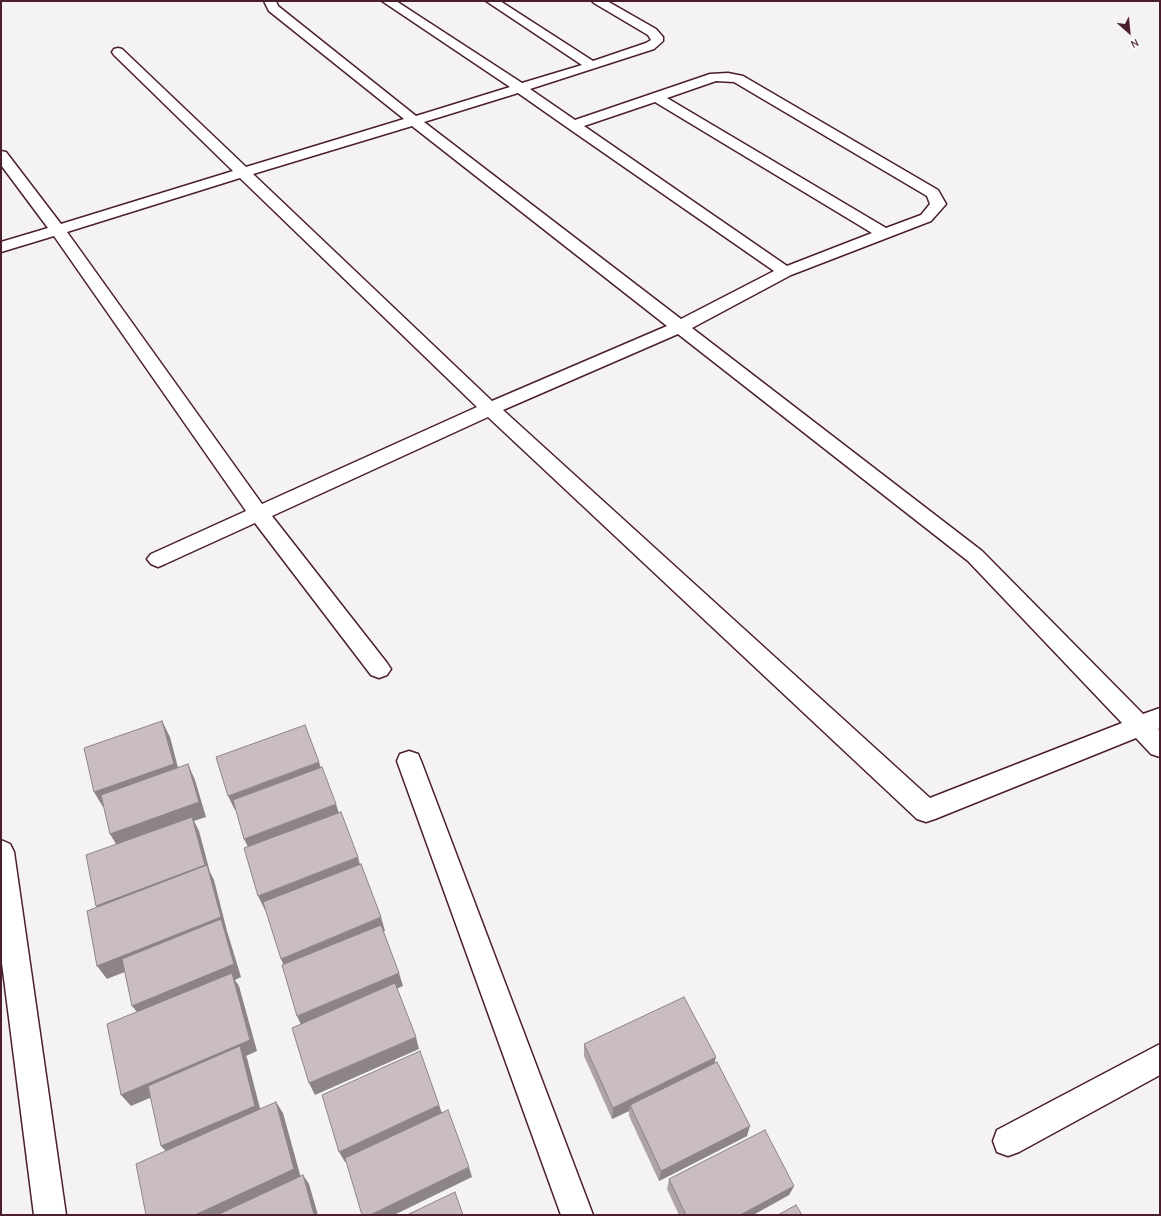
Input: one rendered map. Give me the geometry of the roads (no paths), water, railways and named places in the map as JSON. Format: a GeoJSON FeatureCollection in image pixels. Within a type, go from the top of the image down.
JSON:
{"type":"FeatureCollection","features":[{"type":"Feature","properties":{"kind":"street"},"geometry":{"type":"LineString","coordinates":[[270,1],[273,8],[413,120],[975,556],[1160,747]]}},
{"type":"Feature","properties":{"kind":"street"},"geometry":{"type":"LineString","coordinates":[[388,1],[520,88],[785,272]]}},
{"type":"Feature","properties":{"kind":"street"},"geometry":{"type":"LineString","coordinates":[[492,1],[592,66]]}},
{"type":"Feature","properties":{"kind":"street"},"geometry":{"type":"LineString","coordinates":[[603,4],[626,3]]}},
{"type":"Feature","properties":{"kind":"street"},"geometry":{"type":"LineString","coordinates":[[1,247],[592,66],[650,46],[657,41],[657,37],[652,32],[603,4]]}},
{"type":"Feature","properties":{"kind":"street"},"geometry":{"type":"LineString","coordinates":[[118,52],[490,409],[926,811],[1160,718]]}},
{"type":"Feature","properties":{"kind":"street"},"geometry":{"type":"LineString","coordinates":[[158,559],[490,409],[680,327],[785,272],[926,218],[938,204],[933,193],[738,79],[715,77],[573,125]]}},
{"type":"Feature","properties":{"kind":"street"},"geometry":{"type":"LineString","coordinates":[[656,97],[885,234]]}},
{"type":"Feature","properties":{"kind":"street"},"geometry":{"type":"LineString","coordinates":[[1,156],[57,229],[259,514],[379,669]]}},
{"type":"Feature","properties":{"kind":"street"},"geometry":{"type":"LineString","coordinates":[[409,761],[577,1215]]}},
{"type":"Feature","properties":{"kind":"street"},"geometry":{"type":"LineString","coordinates":[[1,852],[7,943],[50,1215]]}},
{"type":"Feature","properties":{"kind":"street"},"geometry":{"type":"LineString","coordinates":[[1008,1140],[1160,1059]]}}]}
